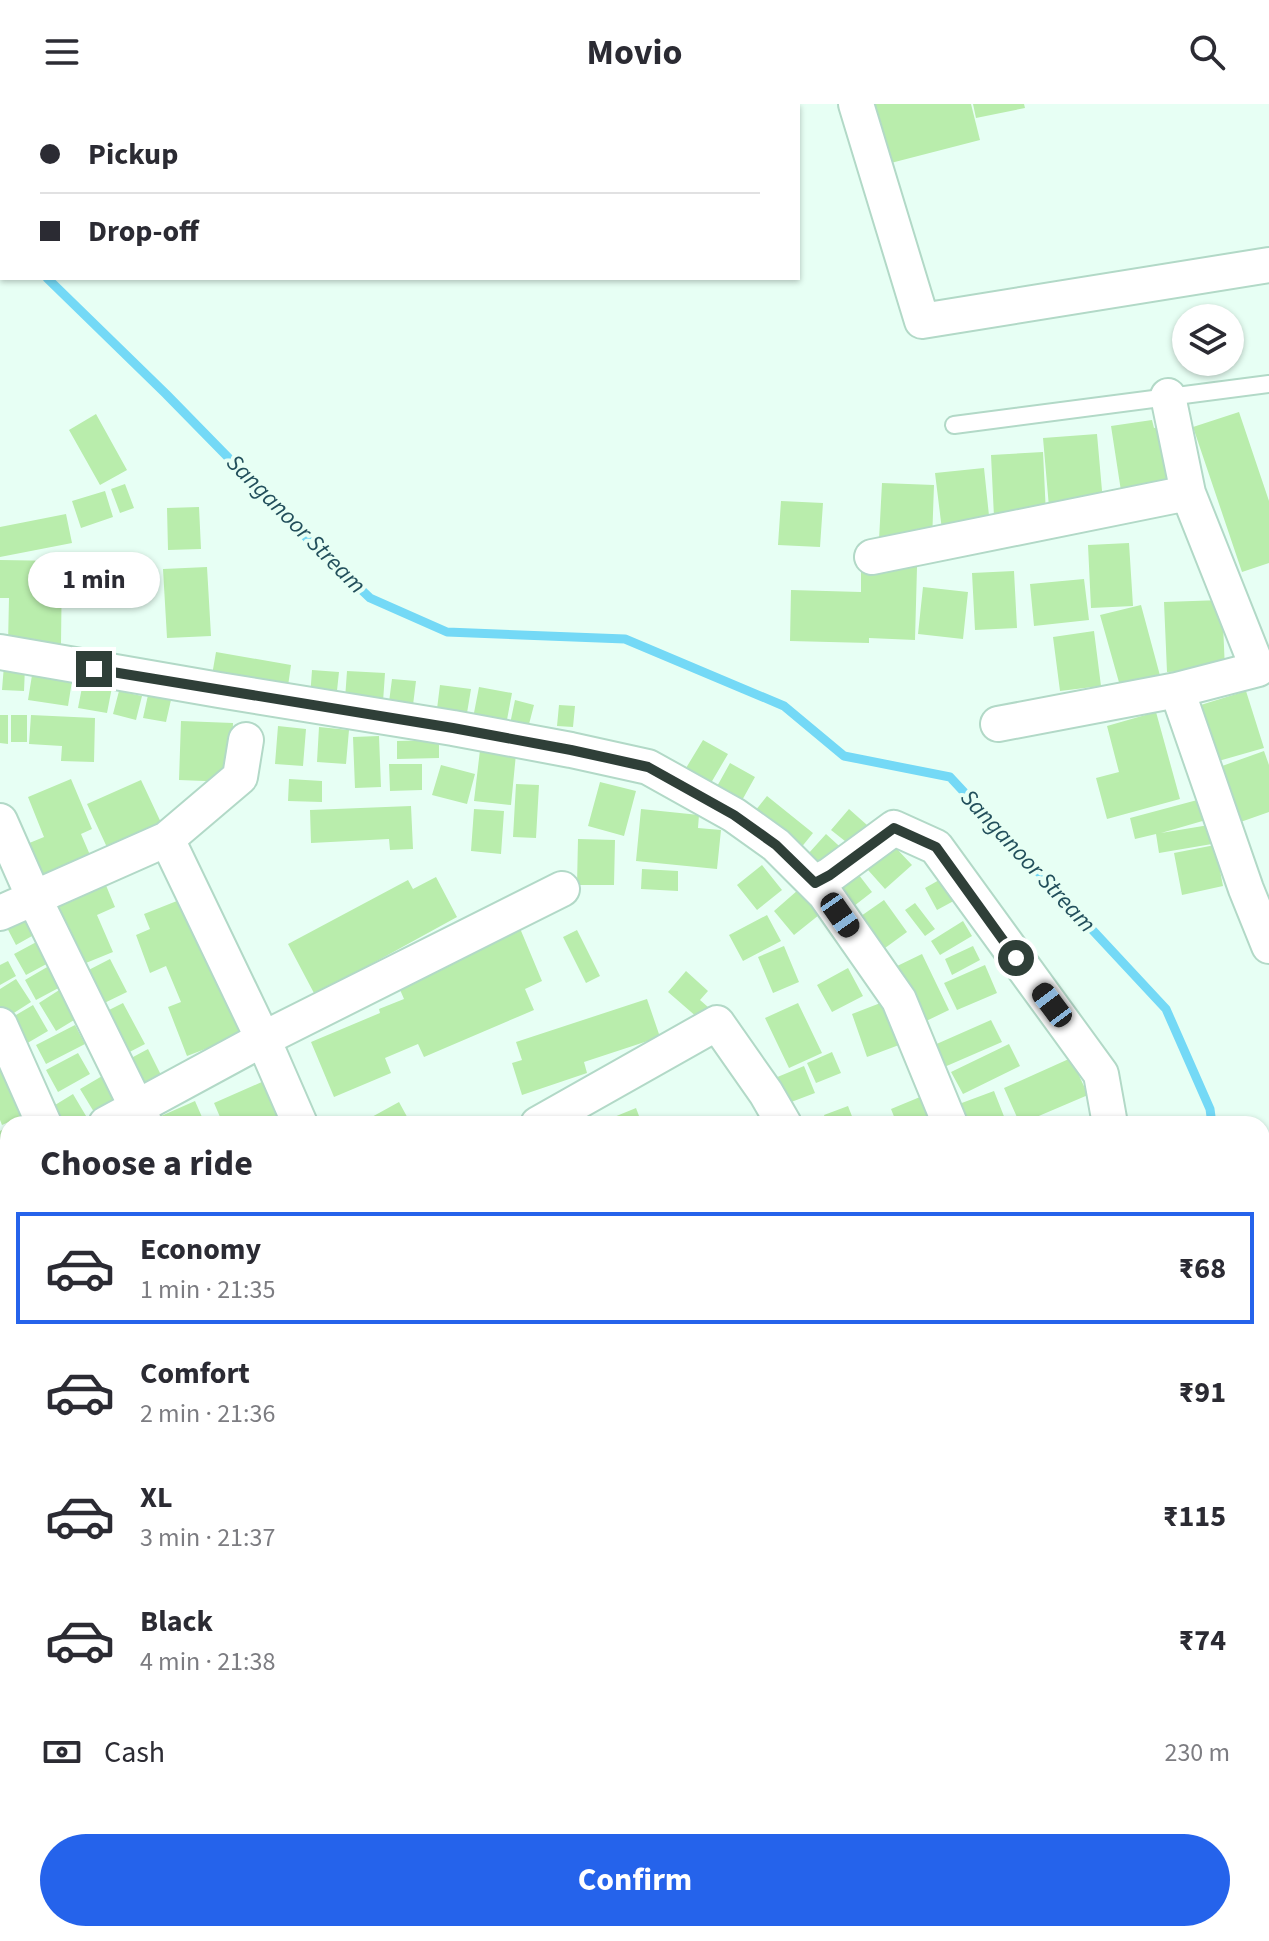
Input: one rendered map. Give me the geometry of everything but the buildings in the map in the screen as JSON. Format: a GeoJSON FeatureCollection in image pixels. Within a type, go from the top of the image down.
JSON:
{"type":"FeatureCollection","features":[{"type":"Feature","properties":{"kind":"street"},"geometry":{"type":"LineString","coordinates":[[856,104],[922,321],[1269,265]]}},
{"type":"Feature","properties":{"kind":"street"},"geometry":{"type":"LineString","coordinates":[[998,724],[1177,690],[1258,669],[1188,493],[1168,396]]}},
{"type":"Feature","properties":{"kind":"street"},"geometry":{"type":"LineString","coordinates":[[872,557],[1188,493]]}},
{"type":"Feature","properties":{"kind":"street"},"geometry":{"type":"LineString","coordinates":[[0,652],[453,728],[648,767],[734,815],[776,845],[825,894],[899,1000],[947,1116]]}},
{"type":"Feature","properties":{"kind":"street"},"geometry":{"type":"LineString","coordinates":[[1177,690],[1258,885],[1269,946]]}},
{"type":"Feature","properties":{"kind":"street"},"geometry":{"type":"LineString","coordinates":[[0,913],[167,839],[240,777],[246,740]]}},
{"type":"Feature","properties":{"kind":"street"},"geometry":{"type":"LineString","coordinates":[[0,821],[34,898],[141,1115],[263,1039],[562,889]]}},
{"type":"Feature","properties":{"kind":"street"},"geometry":{"type":"LineString","coordinates":[[815,883],[894,828],[936,847],[1101,1074],[1109,1116]]}},
{"type":"Feature","properties":{"kind":"street"},"geometry":{"type":"LineString","coordinates":[[167,839],[297,1116]]}},
{"type":"Feature","properties":{"kind":"street"},"geometry":{"type":"LineString","coordinates":[[552,1116],[717,1023],[766,1093],[769,1116]]}},
{"type":"Feature","properties":{"kind":"street"},"geometry":{"type":"LineString","coordinates":[[0,1025],[40,1116]]}},
{"type":"Feature","properties":{"kind":"lane"},"geometry":{"type":"LineString","coordinates":[[954,425],[1269,384]]}},
{"type":"Feature","properties":{"kind":"waterway","name":"Sanganoor Stream"},"geometry":{"type":"LineString","coordinates":[[49,280],[370,598],[447,632],[625,639],[784,706],[844,756],[950,777],[1166,1009],[1211,1116]]}},
{"type":"Feature","properties":{"kind":"route"},"geometry":{"type":"LineString","coordinates":[[94,669],[453,728],[648,767],[734,815],[776,845],[815,883],[894,828],[936,847],[1016,958]]}}]}
